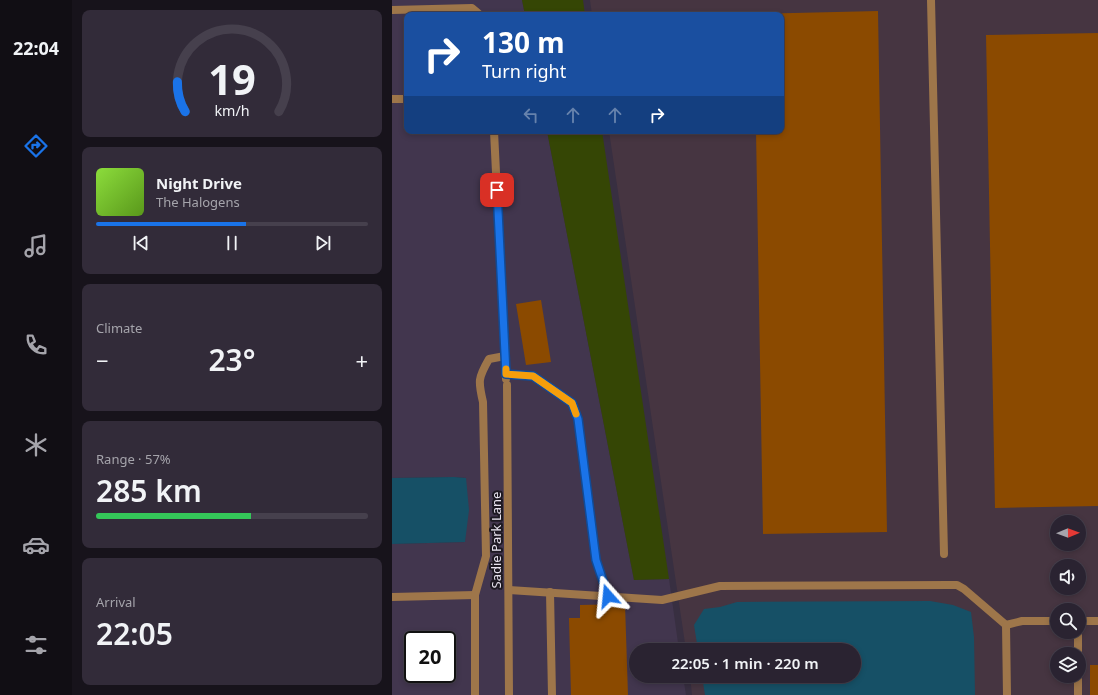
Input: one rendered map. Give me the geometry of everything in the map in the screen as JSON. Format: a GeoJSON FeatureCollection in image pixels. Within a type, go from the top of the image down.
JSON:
{"type":"FeatureCollection","features":[{"type":"Feature","properties":{"kind":"street"},"geometry":{"type":"LineString","coordinates":[[931,0],[944,554]]}},
{"type":"Feature","properties":{"kind":"street"},"geometry":{"type":"LineString","coordinates":[[392,10],[472,8],[477,12]]}},
{"type":"Feature","properties":{"kind":"street"},"geometry":{"type":"LineString","coordinates":[[392,99],[404,99]]}},
{"type":"Feature","properties":{"kind":"street","name":"Sadie Park Lane"},"geometry":{"type":"LineString","coordinates":[[494,134],[507,385],[509,695]]}},
{"type":"Feature","properties":{"kind":"street"},"geometry":{"type":"LineString","coordinates":[[475,695],[475,595],[486,556],[483,402],[479,386],[480,374],[489,359],[505,356]]}},
{"type":"Feature","properties":{"kind":"street"},"geometry":{"type":"LineString","coordinates":[[506,374],[533,376],[572,403],[578,419],[596,560],[608,596]]}},
{"type":"Feature","properties":{"kind":"street"},"geometry":{"type":"LineString","coordinates":[[508,590],[662,600],[720,586],[957,585],[964,589],[1006,625],[1007,695]]}},
{"type":"Feature","properties":{"kind":"street"},"geometry":{"type":"LineString","coordinates":[[550,592],[552,695]]}},
{"type":"Feature","properties":{"kind":"street"},"geometry":{"type":"LineString","coordinates":[[392,597],[475,595]]}},
{"type":"Feature","properties":{"kind":"street"},"geometry":{"type":"LineString","coordinates":[[1006,625],[1022,621],[1050,621]]}},
{"type":"Feature","properties":{"kind":"street"},"geometry":{"type":"LineString","coordinates":[[1086,621],[1098,621]]}},
{"type":"Feature","properties":{"kind":"street"},"geometry":{"type":"LineString","coordinates":[[1078,683],[1078,695]]}},
{"type":"Feature","properties":{"kind":"shaded area"},"geometry":{"type":"Polygon","coordinates":[[[392,0],[522,0],[524,12],[404,12],[404,134],[548,134],[634,580],[669,579],[678,643],[629,643],[629,683],[684,683],[686,695],[392,695],[392,544],[465,542],[466,478],[392,478],[392,0]]]}},
{"type":"Feature","properties":{"kind":"shaded area"},"geometry":{"type":"Polygon","coordinates":[[[590,0],[1098,0],[1098,695],[692,695],[691,683],[861,683],[861,643],[685,643],[609,134],[784,134],[784,12],[592,12],[590,0]]]}},
{"type":"Feature","properties":{"kind":"green space"},"geometry":{"type":"Polygon","coordinates":[[[522,0],[583,0],[585,12],[524,12],[522,0]]]}},
{"type":"Feature","properties":{"kind":"green space"},"geometry":{"type":"Polygon","coordinates":[[[548,134],[602,134],[669,579],[634,580],[548,134]]]}},
{"type":"Feature","properties":{"kind":"water"},"geometry":{"type":"Polygon","coordinates":[[[392,478],[466,478],[469,510],[465,542],[392,544],[392,478]]]}},
{"type":"Feature","properties":{"kind":"water"},"geometry":{"type":"Polygon","coordinates":[[[930,601],[953,605],[971,612],[974,637],[975,695],[705,695],[703,683],[861,683],[861,643],[697,643],[694,625],[704,609],[720,607],[737,602],[930,601]]]}},
{"type":"Feature","properties":{"kind":"building"},"geometry":{"type":"Polygon","coordinates":[[[878,11],[887,532],[763,534],[756,134],[784,134],[784,13],[878,11]]]}},
{"type":"Feature","properties":{"kind":"building"},"geometry":{"type":"Polygon","coordinates":[[[1098,33],[1098,506],[995,508],[986,35],[1098,33]]]}},
{"type":"Feature","properties":{"kind":"building"},"geometry":{"type":"Polygon","coordinates":[[[541,300],[551,362],[526,365],[516,304],[541,300]]]}},
{"type":"Feature","properties":{"kind":"building"},"geometry":{"type":"Polygon","coordinates":[[[625,604],[628,695],[571,695],[569,618],[580,618],[580,605],[625,604]]]}},
{"type":"Feature","properties":{"kind":"building"},"geometry":{"type":"Polygon","coordinates":[[[1090,665],[1098,665],[1098,695],[1090,695],[1090,665]]]}},
{"type":"Feature","properties":{"kind":"slow traffic"},"geometry":{"type":"LineString","coordinates":[[506,369],[506,374],[533,376],[572,403],[576,414]]}},
{"type":"Feature","properties":{"kind":"route"},"geometry":{"type":"LineString","coordinates":[[497,190],[506,374],[533,376],[572,403],[578,419],[596,560],[608,596]]}}]}
